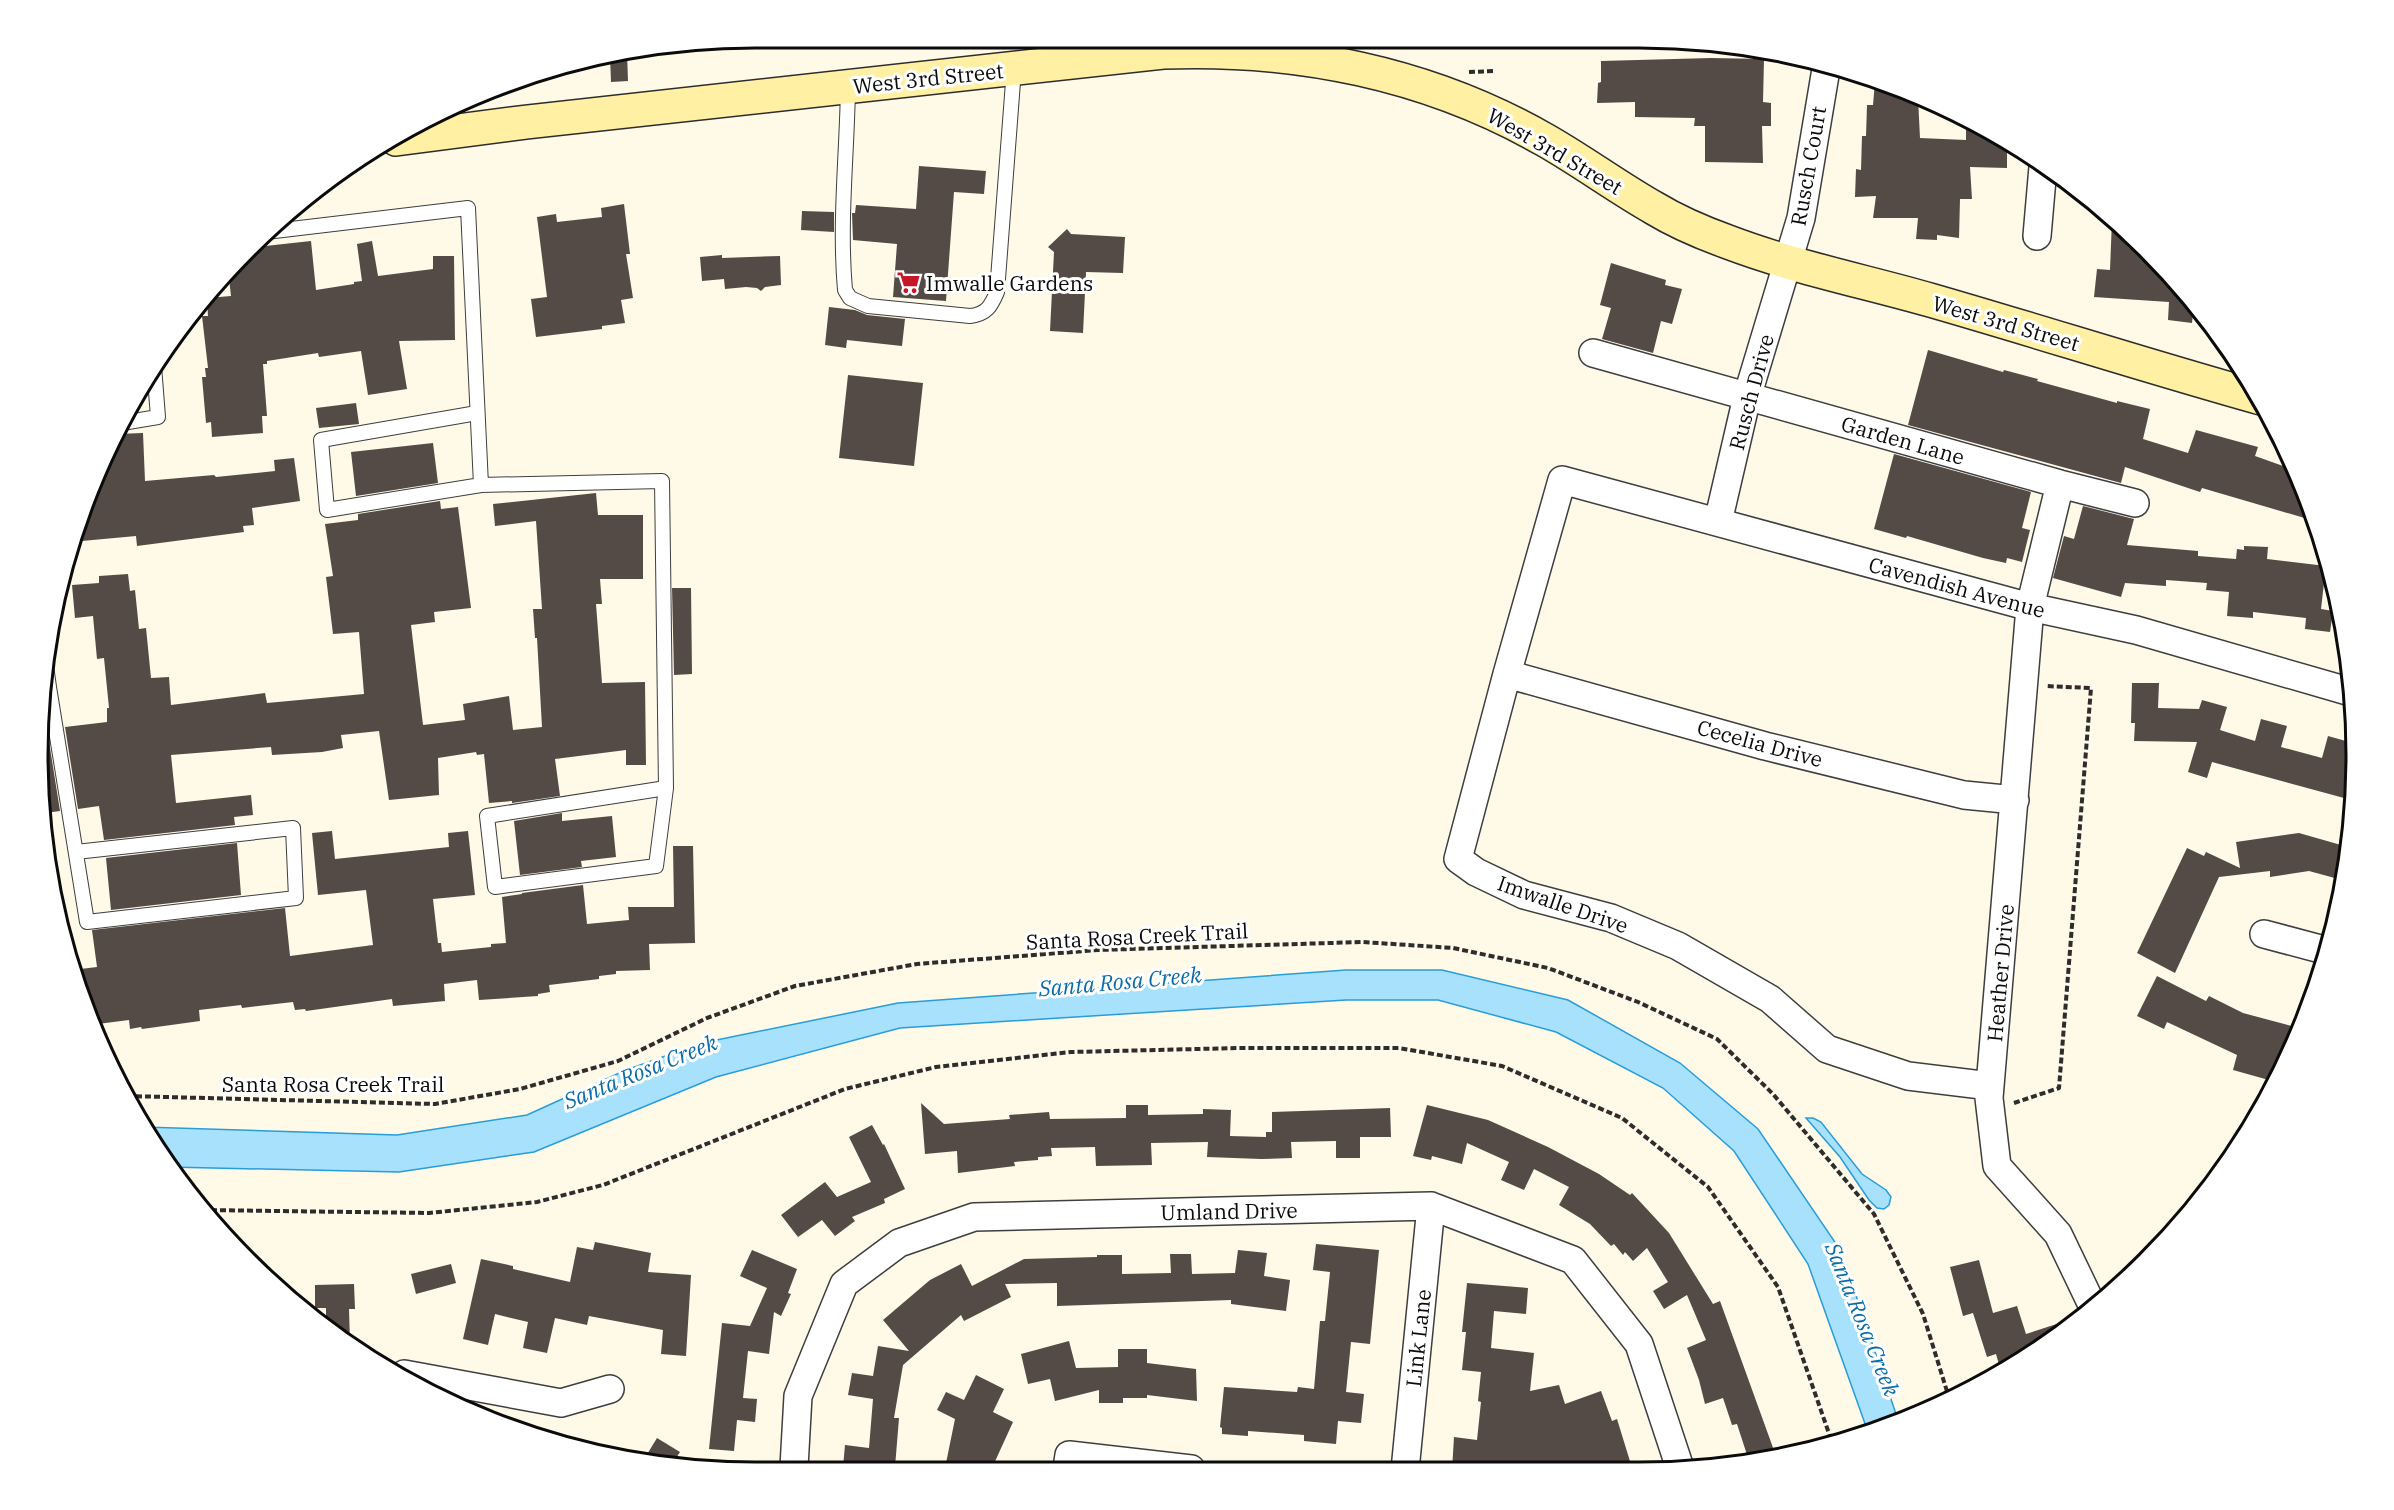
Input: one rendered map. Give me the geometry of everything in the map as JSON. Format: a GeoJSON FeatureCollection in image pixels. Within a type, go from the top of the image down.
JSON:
{"type":"FeatureCollection","features":[{"type":"Feature","properties":{"kind":"main road","name":"West 3rd Street"},"geometry":{"type":"LineString","coordinates":[[412,137],[1163,52],[1224,51],[1293,56],[1374,72],[1430,89],[1492,112],[1546,141],[1672,218],[1726,242],[1789,262],[2242,386]]}},
{"type":"Feature","properties":{"kind":"street","name":"Rusch Court"},"geometry":{"type":"LineString","coordinates":[[1789,262],[1801,218],[1825,73]]}},
{"type":"Feature","properties":{"kind":"street"},"geometry":{"type":"LineString","coordinates":[[2037,236],[2042,175]]}},
{"type":"Feature","properties":{"kind":"street","name":"Rusch Drive"},"geometry":{"type":"LineString","coordinates":[[1718,522],[1747,397],[1789,262]]}},
{"type":"Feature","properties":{"kind":"street","name":"Garden Lane"},"geometry":{"type":"LineString","coordinates":[[1593,353],[2135,503]]}},
{"type":"Feature","properties":{"kind":"street","name":"Cavendish Avenue"},"geometry":{"type":"LineString","coordinates":[[1562,480],[2030,607],[2136,630],[2342,689]]}},
{"type":"Feature","properties":{"kind":"street","name":"Imwalle Drive"},"geometry":{"type":"LineString","coordinates":[[1562,480],[1458,859],[1476,872],[1524,895],[1611,918],[1678,946],[1770,999],[1827,1049],[1908,1076],[1990,1098]]}},
{"type":"Feature","properties":{"kind":"street"},"geometry":{"type":"LineString","coordinates":[[2030,607],[2060,484]]}},
{"type":"Feature","properties":{"kind":"street","name":"Heather Drive"},"geometry":{"type":"LineString","coordinates":[[2030,607],[1990,1098],[1997,1166],[2058,1234],[2089,1300]]}},
{"type":"Feature","properties":{"kind":"street","name":"Cecelia Drive"},"geometry":{"type":"LineString","coordinates":[[1507,674],[1765,746],[1964,795],[2015,800]]}},
{"type":"Feature","properties":{"kind":"street"},"geometry":{"type":"LineString","coordinates":[[2264,934],[2319,949]]}},
{"type":"Feature","properties":{"kind":"street","name":"Umland Drive"},"geometry":{"type":"LineString","coordinates":[[794,1462],[798,1396],[844,1284],[899,1243],[974,1217],[1431,1206],[1573,1260],[1639,1344],[1677,1460]]}},
{"type":"Feature","properties":{"kind":"street","name":"Link Lane"},"geometry":{"type":"LineString","coordinates":[[1406,1462],[1431,1206]]}},
{"type":"Feature","properties":{"kind":"street"},"geometry":{"type":"LineString","coordinates":[[419,1377],[561,1403],[610,1389]]}},
{"type":"Feature","properties":{"kind":"street"},"geometry":{"type":"LineString","coordinates":[[1068,1462],[1069,1455],[1130,1462]]}},
{"type":"Feature","properties":{"kind":"lane"},"geometry":{"type":"LineString","coordinates":[[848,87],[847,152],[843,202],[845,290],[850,298],[868,306],[970,316],[982,314],[991,306],[997,292],[1014,69]]}},
{"type":"Feature","properties":{"kind":"lane"},"geometry":{"type":"LineString","coordinates":[[281,230],[468,208],[481,485]]}},
{"type":"Feature","properties":{"kind":"lane"},"geometry":{"type":"LineString","coordinates":[[132,421],[158,417],[155,381]]}},
{"type":"Feature","properties":{"kind":"lane"},"geometry":{"type":"LineString","coordinates":[[477,413],[321,440],[327,510],[481,485],[662,481],[666,788],[656,866],[495,887],[487,816],[666,788]]}},
{"type":"Feature","properties":{"kind":"lane"},"geometry":{"type":"LineString","coordinates":[[50,706],[87,922],[296,897],[293,828],[76,852]]}},
{"type":"Feature","properties":{"kind":"path"},"geometry":{"type":"LineString","coordinates":[[1990,1098],[2059,1088],[2091,688],[2024,685]]}},
{"type":"Feature","properties":{"kind":"path","name":"Santa Rosa Creek Trail"},"geometry":{"type":"LineString","coordinates":[[137,1096],[435,1104],[520,1089],[618,1061],[706,1018],[795,986],[917,964],[1098,950],[1329,943],[1363,942],[1453,948],[1548,968],[1638,1002],[1717,1039],[1773,1094],[1874,1214],[1923,1314],[1947,1391]]}},
{"type":"Feature","properties":{"kind":"path"},"geometry":{"type":"LineString","coordinates":[[214,1210],[429,1213],[537,1202],[603,1185],[844,1089],[936,1067],[1071,1052],[1239,1048],[1399,1048],[1502,1066],[1622,1118],[1708,1187],[1778,1287],[1830,1436]]}},
{"type":"Feature","properties":{"kind":"water","name":"Santa Rosa Creek"},"geometry":{"type":"Polygon","coordinates":[[[1346,970],[1442,970],[1568,1000],[1680,1063],[1758,1129],[1841,1251],[1896,1413],[1865,1424],[1808,1264],[1734,1151],[1663,1088],[1556,1032],[1438,1000],[1346,1000],[900,1028],[716,1077],[534,1152],[399,1172],[181,1167],[155,1127],[397,1135],[527,1115],[626,1070],[702,1043],[898,1003],[1346,970]]]}},
{"type":"Feature","properties":{"kind":"water"},"geometry":{"type":"Polygon","coordinates":[[[1806,1118],[1813,1118],[1821,1122],[1862,1174],[1886,1190],[1891,1197],[1889,1205],[1884,1209],[1877,1208],[1869,1200],[1840,1157],[1806,1118]]]}},
{"type":"Feature","properties":{"kind":"building"},"geometry":{"type":"Polygon","coordinates":[[[1711,58],[1764,60],[1763,102],[1771,103],[1771,126],[1762,126],[1763,163],[1705,162],[1705,126],[1694,126],[1695,118],[1635,117],[1635,102],[1597,103],[1598,83],[1601,82],[1601,61],[1711,58]]]}},
{"type":"Feature","properties":{"kind":"building"},"geometry":{"type":"Polygon","coordinates":[[[627,60],[628,81],[611,82],[610,63],[627,60]]]}},
{"type":"Feature","properties":{"kind":"building"},"geometry":{"type":"Polygon","coordinates":[[[1874,89],[1918,106],[1920,138],[1966,140],[1966,129],[2007,152],[2007,168],[1970,167],[1972,199],[1960,199],[1959,238],[1937,235],[1937,240],[1916,239],[1918,218],[1873,218],[1876,196],[1855,197],[1856,169],[1861,170],[1862,136],[1866,136],[1867,105],[1873,105],[1874,89]]]}},
{"type":"Feature","properties":{"kind":"building"},"geometry":{"type":"Polygon","coordinates":[[[919,166],[986,171],[984,194],[954,192],[946,301],[893,297],[897,244],[853,240],[852,213],[855,213],[856,205],[916,209],[919,166]]]}},
{"type":"Feature","properties":{"kind":"building"},"geometry":{"type":"Polygon","coordinates":[[[624,204],[630,254],[626,254],[633,298],[621,300],[625,323],[602,326],[602,329],[536,337],[531,299],[547,297],[537,217],[556,214],[557,222],[602,217],[601,208],[624,204]]]}},
{"type":"Feature","properties":{"kind":"building"},"geometry":{"type":"Polygon","coordinates":[[[802,211],[834,212],[834,232],[801,230],[802,211]]]}},
{"type":"Feature","properties":{"kind":"building"},"geometry":{"type":"Polygon","coordinates":[[[1067,229],[1071,234],[1125,237],[1123,273],[1086,272],[1083,333],[1050,331],[1054,252],[1048,247],[1067,229]]]}},
{"type":"Feature","properties":{"kind":"building"},"geometry":{"type":"Polygon","coordinates":[[[2112,229],[2171,289],[2193,316],[2192,323],[2168,320],[2169,302],[2094,297],[2097,269],[2110,270],[2112,229]]]}},
{"type":"Feature","properties":{"kind":"building"},"geometry":{"type":"Polygon","coordinates":[[[311,241],[316,290],[362,281],[357,244],[372,241],[378,276],[433,269],[433,256],[454,256],[455,340],[399,341],[407,389],[368,395],[361,351],[319,357],[318,353],[267,361],[267,364],[263,364],[267,416],[262,416],[263,433],[212,437],[211,422],[206,423],[202,377],[206,377],[205,368],[208,368],[202,316],[208,316],[208,308],[216,297],[231,296],[229,282],[264,246],[311,241]]]}},
{"type":"Feature","properties":{"kind":"building"},"geometry":{"type":"Polygon","coordinates":[[[722,255],[722,258],[780,256],[781,285],[765,287],[761,291],[757,288],[746,287],[725,289],[724,279],[702,281],[700,257],[722,255]]]}},
{"type":"Feature","properties":{"kind":"building"},"geometry":{"type":"Polygon","coordinates":[[[1611,263],[1666,280],[1665,285],[1682,289],[1672,324],[1661,321],[1653,353],[1602,339],[1611,308],[1600,305],[1611,263]]]}},
{"type":"Feature","properties":{"kind":"building"},"geometry":{"type":"Polygon","coordinates":[[[829,307],[855,310],[867,315],[905,319],[902,346],[847,340],[846,348],[825,345],[829,307]]]}},
{"type":"Feature","properties":{"kind":"building"},"geometry":{"type":"Polygon","coordinates":[[[1928,350],[2117,403],[2117,401],[2150,409],[2143,439],[2188,453],[2196,430],[2258,447],[2255,456],[2284,466],[2304,518],[2202,488],[2200,492],[2125,467],[2121,483],[1908,425],[1928,350]]]}},
{"type":"Feature","properties":{"kind":"building"},"geometry":{"type":"Polygon","coordinates":[[[848,375],[923,383],[914,466],[839,458],[848,375]]]}},
{"type":"Feature","properties":{"kind":"building"},"geometry":{"type":"Polygon","coordinates":[[[356,403],[359,424],[319,428],[316,408],[356,403]]]}},
{"type":"Feature","properties":{"kind":"building"},"geometry":{"type":"Polygon","coordinates":[[[143,433],[145,481],[275,471],[274,460],[294,458],[300,501],[252,508],[254,525],[243,526],[244,532],[137,546],[136,536],[82,541],[102,484],[125,434],[143,433]]]}},
{"type":"Feature","properties":{"kind":"building"},"geometry":{"type":"Polygon","coordinates":[[[433,443],[438,483],[356,496],[351,452],[433,443]]]}},
{"type":"Feature","properties":{"kind":"building"},"geometry":{"type":"Polygon","coordinates":[[[1894,454],[2031,492],[2022,528],[2030,530],[2022,562],[2007,558],[2006,563],[1983,558],[1874,529],[1894,454]]]}},
{"type":"Feature","properties":{"kind":"building"},"geometry":{"type":"Polygon","coordinates":[[[596,493],[598,515],[643,515],[643,579],[600,579],[602,604],[596,604],[602,683],[645,682],[646,765],[626,765],[626,750],[555,759],[560,796],[512,803],[512,801],[489,803],[484,754],[477,755],[476,752],[438,758],[439,795],[389,800],[379,731],[341,735],[343,748],[322,752],[272,755],[271,747],[171,755],[176,803],[251,795],[253,815],[234,817],[235,825],[104,840],[99,806],[78,809],[65,727],[107,722],[107,708],[109,708],[104,658],[97,659],[93,616],[75,618],[72,585],[99,583],[99,576],[128,574],[130,591],[135,590],[139,629],[146,628],[151,678],[169,677],[171,705],[265,693],[267,703],[364,694],[359,632],[333,634],[326,577],[333,576],[325,524],[358,520],[358,514],[440,501],[441,509],[458,507],[471,608],[434,612],[435,622],[411,625],[423,725],[465,720],[463,704],[509,696],[513,730],[542,727],[533,609],[542,609],[536,521],[495,526],[493,504],[596,493]]]}},
{"type":"Feature","properties":{"kind":"building"},"geometry":{"type":"Polygon","coordinates":[[[2083,506],[2134,519],[2127,545],[2198,551],[2198,556],[2236,559],[2237,549],[2244,550],[2244,546],[2268,547],[2267,559],[2320,565],[2324,582],[2321,609],[2331,611],[2330,632],[2305,629],[2306,618],[2253,612],[2253,618],[2227,616],[2229,592],[2206,590],[2207,583],[2166,580],[2166,586],[2125,583],[2121,597],[2053,578],[2064,536],[2074,539],[2083,506]]]}},
{"type":"Feature","properties":{"kind":"building"},"geometry":{"type":"Polygon","coordinates":[[[672,588],[691,588],[692,674],[674,675],[672,588]]]}},
{"type":"Feature","properties":{"kind":"building"},"geometry":{"type":"Polygon","coordinates":[[[2132,683],[2159,683],[2158,708],[2199,709],[2202,700],[2227,707],[2220,730],[2255,741],[2261,719],[2287,726],[2281,747],[2322,758],[2328,736],[2345,741],[2344,798],[2212,762],[2207,778],[2188,772],[2197,742],[2134,741],[2135,723],[2131,723],[2132,683]]]}},
{"type":"Feature","properties":{"kind":"building"},"geometry":{"type":"Polygon","coordinates":[[[49,740],[60,811],[51,812],[49,740]]]}},
{"type":"Feature","properties":{"kind":"building"},"geometry":{"type":"Polygon","coordinates":[[[562,813],[562,821],[612,816],[616,857],[581,861],[582,867],[520,875],[514,821],[562,813]]]}},
{"type":"Feature","properties":{"kind":"building"},"geometry":{"type":"Polygon","coordinates":[[[332,831],[335,859],[449,847],[448,833],[468,831],[475,895],[433,899],[438,943],[441,943],[442,952],[491,947],[491,944],[506,943],[502,897],[522,893],[583,885],[587,924],[629,920],[628,907],[674,907],[673,846],[693,846],[695,943],[649,944],[650,970],[616,971],[616,974],[599,976],[599,979],[549,985],[550,992],[538,994],[538,996],[479,1000],[477,980],[444,984],[445,1001],[393,1006],[392,999],[306,1011],[305,1009],[295,1010],[293,1002],[242,1008],[241,1005],[199,1010],[200,1021],[142,1029],[141,1027],[130,1029],[129,1020],[101,1024],[82,969],[97,967],[92,930],[285,908],[290,956],[373,945],[366,890],[318,895],[312,833],[332,831]]]}},
{"type":"Feature","properties":{"kind":"building"},"geometry":{"type":"Polygon","coordinates":[[[2299,833],[2340,845],[2335,878],[2309,871],[2270,877],[2270,871],[2219,877],[2175,973],[2137,953],[2187,848],[2204,856],[2206,852],[2240,868],[2236,842],[2299,833]]]}},
{"type":"Feature","properties":{"kind":"building"},"geometry":{"type":"Polygon","coordinates":[[[237,843],[241,895],[111,910],[106,858],[237,843]]]}},
{"type":"Feature","properties":{"kind":"building"},"geometry":{"type":"Polygon","coordinates":[[[2157,976],[2206,1001],[2209,996],[2243,1013],[2292,1026],[2267,1079],[2233,1070],[2237,1055],[2167,1022],[2164,1029],[2137,1016],[2157,976]]]}},
{"type":"Feature","properties":{"kind":"building"},"geometry":{"type":"Polygon","coordinates":[[[921,1103],[944,1124],[1010,1119],[1009,1115],[1049,1112],[1050,1119],[1126,1118],[1126,1105],[1148,1105],[1148,1115],[1203,1114],[1203,1109],[1231,1110],[1230,1136],[1266,1137],[1266,1132],[1272,1132],[1272,1112],[1390,1108],[1391,1137],[1360,1137],[1360,1158],[1336,1158],[1336,1141],[1291,1142],[1292,1158],[1261,1159],[1207,1157],[1208,1142],[1151,1143],[1152,1165],[1096,1166],[1095,1147],[1051,1148],[1052,1156],[1038,1157],[1038,1160],[1014,1162],[1015,1166],[958,1173],[957,1151],[925,1154],[921,1103]]]}},
{"type":"Feature","properties":{"kind":"building"},"geometry":{"type":"Polygon","coordinates":[[[1427,1105],[1488,1120],[1548,1147],[1599,1174],[1630,1195],[1632,1193],[1669,1233],[1713,1304],[1720,1301],[1773,1449],[1747,1453],[1737,1424],[1732,1425],[1723,1398],[1705,1404],[1687,1348],[1706,1340],[1687,1295],[1664,1309],[1653,1291],[1668,1282],[1647,1248],[1633,1261],[1625,1252],[1623,1255],[1614,1244],[1611,1246],[1590,1224],[1559,1205],[1569,1187],[1534,1169],[1524,1190],[1501,1180],[1509,1162],[1467,1143],[1462,1164],[1432,1156],[1431,1160],[1413,1156],[1427,1105]]]}},
{"type":"Feature","properties":{"kind":"building"},"geometry":{"type":"Polygon","coordinates":[[[872,1125],[884,1144],[905,1189],[884,1199],[885,1203],[852,1217],[855,1221],[835,1236],[822,1220],[798,1237],[781,1215],[825,1182],[837,1197],[871,1182],[849,1137],[872,1125]]]}},
{"type":"Feature","properties":{"kind":"building"},"geometry":{"type":"Polygon","coordinates":[[[595,1242],[651,1253],[648,1272],[691,1275],[686,1356],[661,1354],[663,1330],[589,1316],[587,1325],[555,1318],[547,1353],[523,1348],[528,1322],[495,1314],[488,1345],[463,1339],[481,1259],[570,1282],[577,1247],[593,1250],[595,1242]]]}},
{"type":"Feature","properties":{"kind":"building"},"geometry":{"type":"Polygon","coordinates":[[[1316,1244],[1379,1250],[1370,1344],[1351,1342],[1346,1392],[1364,1394],[1361,1423],[1338,1421],[1336,1444],[1304,1441],[1304,1435],[1248,1431],[1248,1436],[1222,1434],[1220,1427],[1224,1387],[1297,1392],[1298,1387],[1314,1389],[1320,1321],[1325,1321],[1330,1272],[1313,1270],[1316,1244]]]}},
{"type":"Feature","properties":{"kind":"building"},"geometry":{"type":"Polygon","coordinates":[[[752,1250],[797,1269],[788,1293],[791,1294],[781,1316],[774,1312],[769,1354],[748,1351],[743,1398],[757,1399],[755,1422],[737,1420],[734,1451],[709,1449],[722,1323],[750,1326],[767,1288],[740,1276],[752,1250]]]}},
{"type":"Feature","properties":{"kind":"building"},"geometry":{"type":"Polygon","coordinates":[[[1238,1250],[1267,1253],[1264,1276],[1290,1280],[1286,1311],[1231,1304],[1231,1300],[1057,1306],[1057,1283],[1005,1284],[1011,1297],[964,1321],[961,1315],[903,1365],[894,1418],[899,1418],[895,1462],[843,1462],[845,1445],[869,1448],[873,1399],[848,1395],[852,1373],[873,1376],[878,1346],[909,1351],[883,1320],[930,1280],[961,1264],[972,1286],[1024,1259],[1097,1257],[1097,1255],[1122,1255],[1122,1274],[1171,1273],[1170,1254],[1191,1254],[1192,1274],[1235,1273],[1238,1250]]]}},
{"type":"Feature","properties":{"kind":"building"},"geometry":{"type":"Polygon","coordinates":[[[1979,1260],[1993,1313],[2017,1306],[2026,1334],[2059,1323],[1999,1363],[1996,1354],[1987,1357],[1973,1313],[1963,1316],[1950,1267],[1979,1260]]]}},
{"type":"Feature","properties":{"kind":"building"},"geometry":{"type":"Polygon","coordinates":[[[451,1264],[456,1283],[416,1294],[411,1274],[451,1264]]]}},
{"type":"Feature","properties":{"kind":"building"},"geometry":{"type":"Polygon","coordinates":[[[1467,1283],[1528,1288],[1526,1314],[1494,1311],[1491,1348],[1534,1353],[1530,1391],[1559,1385],[1565,1404],[1601,1391],[1612,1421],[1617,1419],[1630,1462],[1452,1462],[1454,1437],[1477,1440],[1481,1402],[1478,1401],[1481,1372],[1462,1370],[1466,1332],[1462,1332],[1467,1283]]]}},
{"type":"Feature","properties":{"kind":"building"},"geometry":{"type":"Polygon","coordinates":[[[354,1284],[355,1309],[349,1309],[350,1334],[326,1317],[326,1308],[315,1308],[315,1285],[354,1284]]]}},
{"type":"Feature","properties":{"kind":"building"},"geometry":{"type":"Polygon","coordinates":[[[1069,1341],[1076,1368],[1118,1367],[1118,1349],[1147,1349],[1147,1363],[1196,1369],[1197,1401],[1147,1395],[1147,1398],[1123,1398],[1123,1403],[1099,1403],[1099,1390],[1055,1401],[1050,1379],[1028,1384],[1021,1354],[1069,1341]]]}},
{"type":"Feature","properties":{"kind":"building"},"geometry":{"type":"Polygon","coordinates":[[[976,1375],[1004,1389],[993,1412],[1013,1422],[995,1462],[946,1462],[955,1419],[937,1410],[946,1392],[964,1400],[976,1375]]]}},
{"type":"Feature","properties":{"kind":"building"},"geometry":{"type":"Polygon","coordinates":[[[657,1438],[680,1452],[677,1457],[648,1453],[657,1438]]]}},
{"type":"Feature","properties":{"kind":"place","name":"Imwalle Gardens"},"geometry":{"type":"Point","coordinates":[908,283]}}]}
